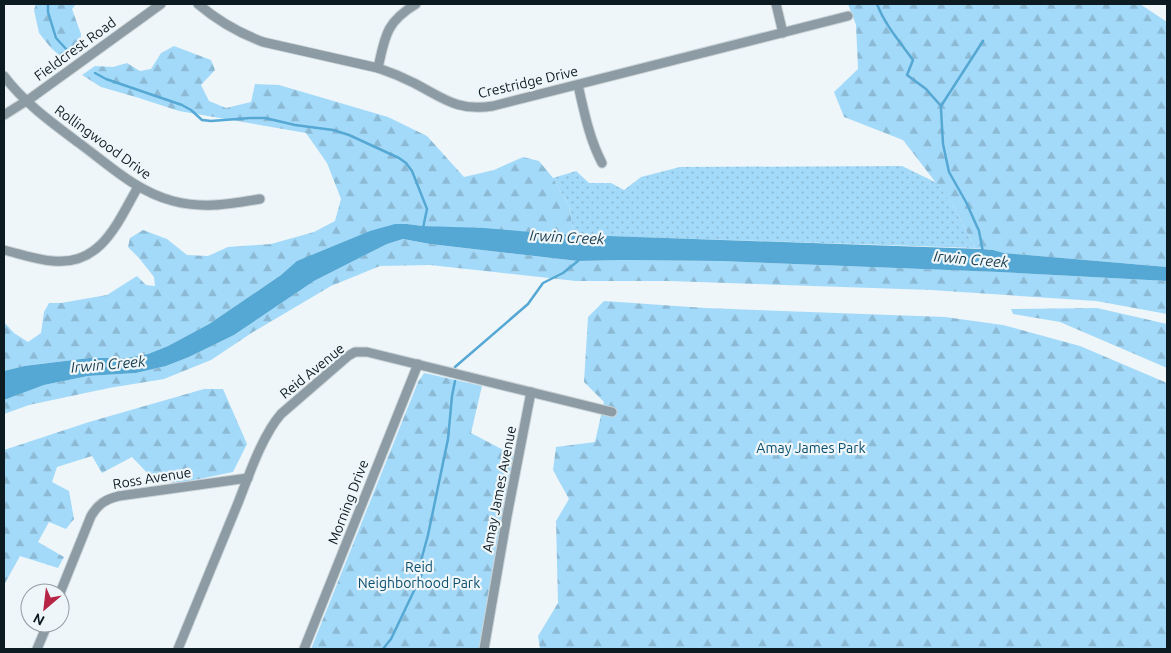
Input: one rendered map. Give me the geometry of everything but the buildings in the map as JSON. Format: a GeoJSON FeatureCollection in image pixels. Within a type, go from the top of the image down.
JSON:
{"type":"FeatureCollection","features":[{"type":"Feature","properties":{"kind":"street","name":"Fieldcrest Road"},"geometry":{"type":"LineString","coordinates":[[4,115],[27,101],[161,4]]}},
{"type":"Feature","properties":{"kind":"street","name":"Crestridge Drive"},"geometry":{"type":"LineString","coordinates":[[198,4],[228,26],[263,42],[394,73],[447,102],[473,108],[493,106],[848,16]]}},
{"type":"Feature","properties":{"kind":"street"},"geometry":{"type":"LineString","coordinates":[[378,68],[384,37],[404,11],[416,4]]}},
{"type":"Feature","properties":{"kind":"street"},"geometry":{"type":"LineString","coordinates":[[776,4],[784,33]]}},
{"type":"Feature","properties":{"kind":"street","name":"Rollingwood Drive"},"geometry":{"type":"LineString","coordinates":[[4,76],[27,101],[65,132],[138,186],[166,199],[194,205],[223,205],[260,199]]}},
{"type":"Feature","properties":{"kind":"street"},"geometry":{"type":"LineString","coordinates":[[578,85],[590,135],[602,163]]}},
{"type":"Feature","properties":{"kind":"street"},"geometry":{"type":"LineString","coordinates":[[4,250],[63,262],[85,256],[100,247],[108,238],[138,186]]}},
{"type":"Feature","properties":{"kind":"street","name":"Reid Avenue"},"geometry":{"type":"LineString","coordinates":[[178,649],[268,432],[281,414],[355,352],[367,352],[612,412]]}},
{"type":"Feature","properties":{"kind":"street","name":"Morning Drive"},"geometry":{"type":"LineString","coordinates":[[304,649],[418,364]]}},
{"type":"Feature","properties":{"kind":"street","name":"Amay James Avenue"},"geometry":{"type":"LineString","coordinates":[[484,649],[531,392]]}},
{"type":"Feature","properties":{"kind":"street","name":"Ross Avenue"},"geometry":{"type":"LineString","coordinates":[[64,583],[95,508],[108,498],[248,478]]}},
{"type":"Feature","properties":{"kind":"street"},"geometry":{"type":"LineString","coordinates":[[37,649],[44,633]]}},
{"type":"Feature","properties":{"kind":"green space"},"geometry":{"type":"Polygon","coordinates":[[[36,4],[76,4],[72,9],[81,34],[80,47],[68,59],[60,56],[51,48],[39,33],[34,10],[36,4]]]}},
{"type":"Feature","properties":{"kind":"green space"},"geometry":{"type":"Polygon","coordinates":[[[848,4],[1140,4],[1167,22],[1167,267],[1004,253],[975,248],[953,205],[903,140],[844,117],[834,92],[858,69],[856,25],[848,4]]]}},
{"type":"Feature","properties":{"kind":"green space"},"geometry":{"type":"Polygon","coordinates":[[[174,46],[211,60],[215,70],[201,85],[209,101],[226,108],[251,102],[255,84],[279,85],[388,117],[427,136],[464,177],[494,170],[523,157],[539,161],[553,178],[569,206],[574,235],[407,224],[298,261],[281,275],[209,324],[168,346],[148,354],[127,358],[89,358],[24,366],[4,371],[4,322],[14,333],[28,342],[41,333],[44,312],[49,303],[61,303],[107,295],[137,276],[146,285],[155,286],[154,277],[128,247],[130,238],[143,230],[167,239],[187,255],[208,256],[228,247],[271,244],[314,232],[335,221],[341,199],[327,163],[306,133],[179,111],[101,87],[82,75],[95,66],[113,67],[127,63],[140,71],[151,69],[161,53],[174,46]]]}},
{"type":"Feature","properties":{"kind":"green space"},"geometry":{"type":"Polygon","coordinates":[[[902,166],[937,183],[953,205],[975,248],[574,235],[569,206],[553,178],[576,171],[589,183],[611,183],[624,190],[641,177],[680,167],[902,166]]]}},
{"type":"Feature","properties":{"kind":"green space"},"geometry":{"type":"Polygon","coordinates":[[[403,239],[430,244],[578,261],[720,261],[1167,281],[1167,314],[1096,301],[931,290],[669,281],[576,281],[430,265],[380,266],[331,286],[253,332],[211,360],[164,379],[109,388],[29,405],[4,414],[4,400],[44,385],[88,376],[136,373],[166,366],[189,357],[234,335],[314,281],[387,244],[403,239]]]}},
{"type":"Feature","properties":{"kind":"green space","name":"Amay James Park"},"geometry":{"type":"Polygon","coordinates":[[[604,301],[705,308],[945,317],[1003,325],[1080,346],[1167,383],[1167,649],[540,649],[538,636],[558,603],[556,521],[569,499],[553,470],[556,447],[595,442],[604,402],[584,382],[588,317],[604,301]]]}},
{"type":"Feature","properties":{"kind":"green space"},"geometry":{"type":"Polygon","coordinates":[[[1097,308],[1167,324],[1167,368],[1060,322],[1013,314],[1011,309],[1097,308]]]}},
{"type":"Feature","properties":{"kind":"green space","name":"Reid Neighborhood Park"},"geometry":{"type":"Polygon","coordinates":[[[424,373],[482,386],[471,433],[515,456],[479,649],[311,649],[418,382],[424,373]]]}},
{"type":"Feature","properties":{"kind":"green space"},"geometry":{"type":"Polygon","coordinates":[[[204,389],[223,389],[247,444],[233,472],[180,483],[155,481],[132,457],[102,473],[92,456],[57,467],[52,482],[69,491],[74,519],[66,529],[49,522],[38,542],[64,557],[58,568],[20,556],[4,585],[4,450],[89,422],[204,389]]]}},
{"type":"Feature","properties":{"kind":"water","name":"Irwin Creek"},"geometry":{"type":"Polygon","coordinates":[[[395,224],[484,228],[553,234],[982,249],[1004,253],[1167,267],[1167,281],[720,261],[578,261],[430,244],[403,239],[387,244],[314,281],[234,335],[189,357],[166,366],[136,373],[88,376],[44,385],[4,400],[4,371],[24,366],[89,358],[127,358],[148,354],[168,346],[209,324],[281,275],[297,261],[370,231],[395,224]]]}},
{"type":"Feature","properties":{"kind":"waterway"},"geometry":{"type":"LineString","coordinates":[[48,4],[48,12],[56,38],[68,51]]}},
{"type":"Feature","properties":{"kind":"waterway"},"geometry":{"type":"LineString","coordinates":[[877,4],[888,26],[913,60],[907,75],[926,89],[941,106]]}},
{"type":"Feature","properties":{"kind":"waterway","name":"Irwin Creek"},"geometry":{"type":"LineString","coordinates":[[983,41],[941,106],[941,109],[943,144],[949,172],[966,202],[979,231],[983,252]]}},
{"type":"Feature","properties":{"kind":"waterway"},"geometry":{"type":"LineString","coordinates":[[95,73],[106,79],[182,105],[202,120],[265,118],[295,125],[333,130],[349,135],[399,158],[412,171],[427,209],[423,228]]}},
{"type":"Feature","properties":{"kind":"waterway"},"geometry":{"type":"LineString","coordinates":[[455,367],[528,304],[543,283],[563,273],[578,261],[579,258]]}},
{"type":"Feature","properties":{"kind":"waterway"},"geometry":{"type":"LineString","coordinates":[[383,649],[391,639],[422,574],[422,557],[448,439],[455,381]]}}]}
